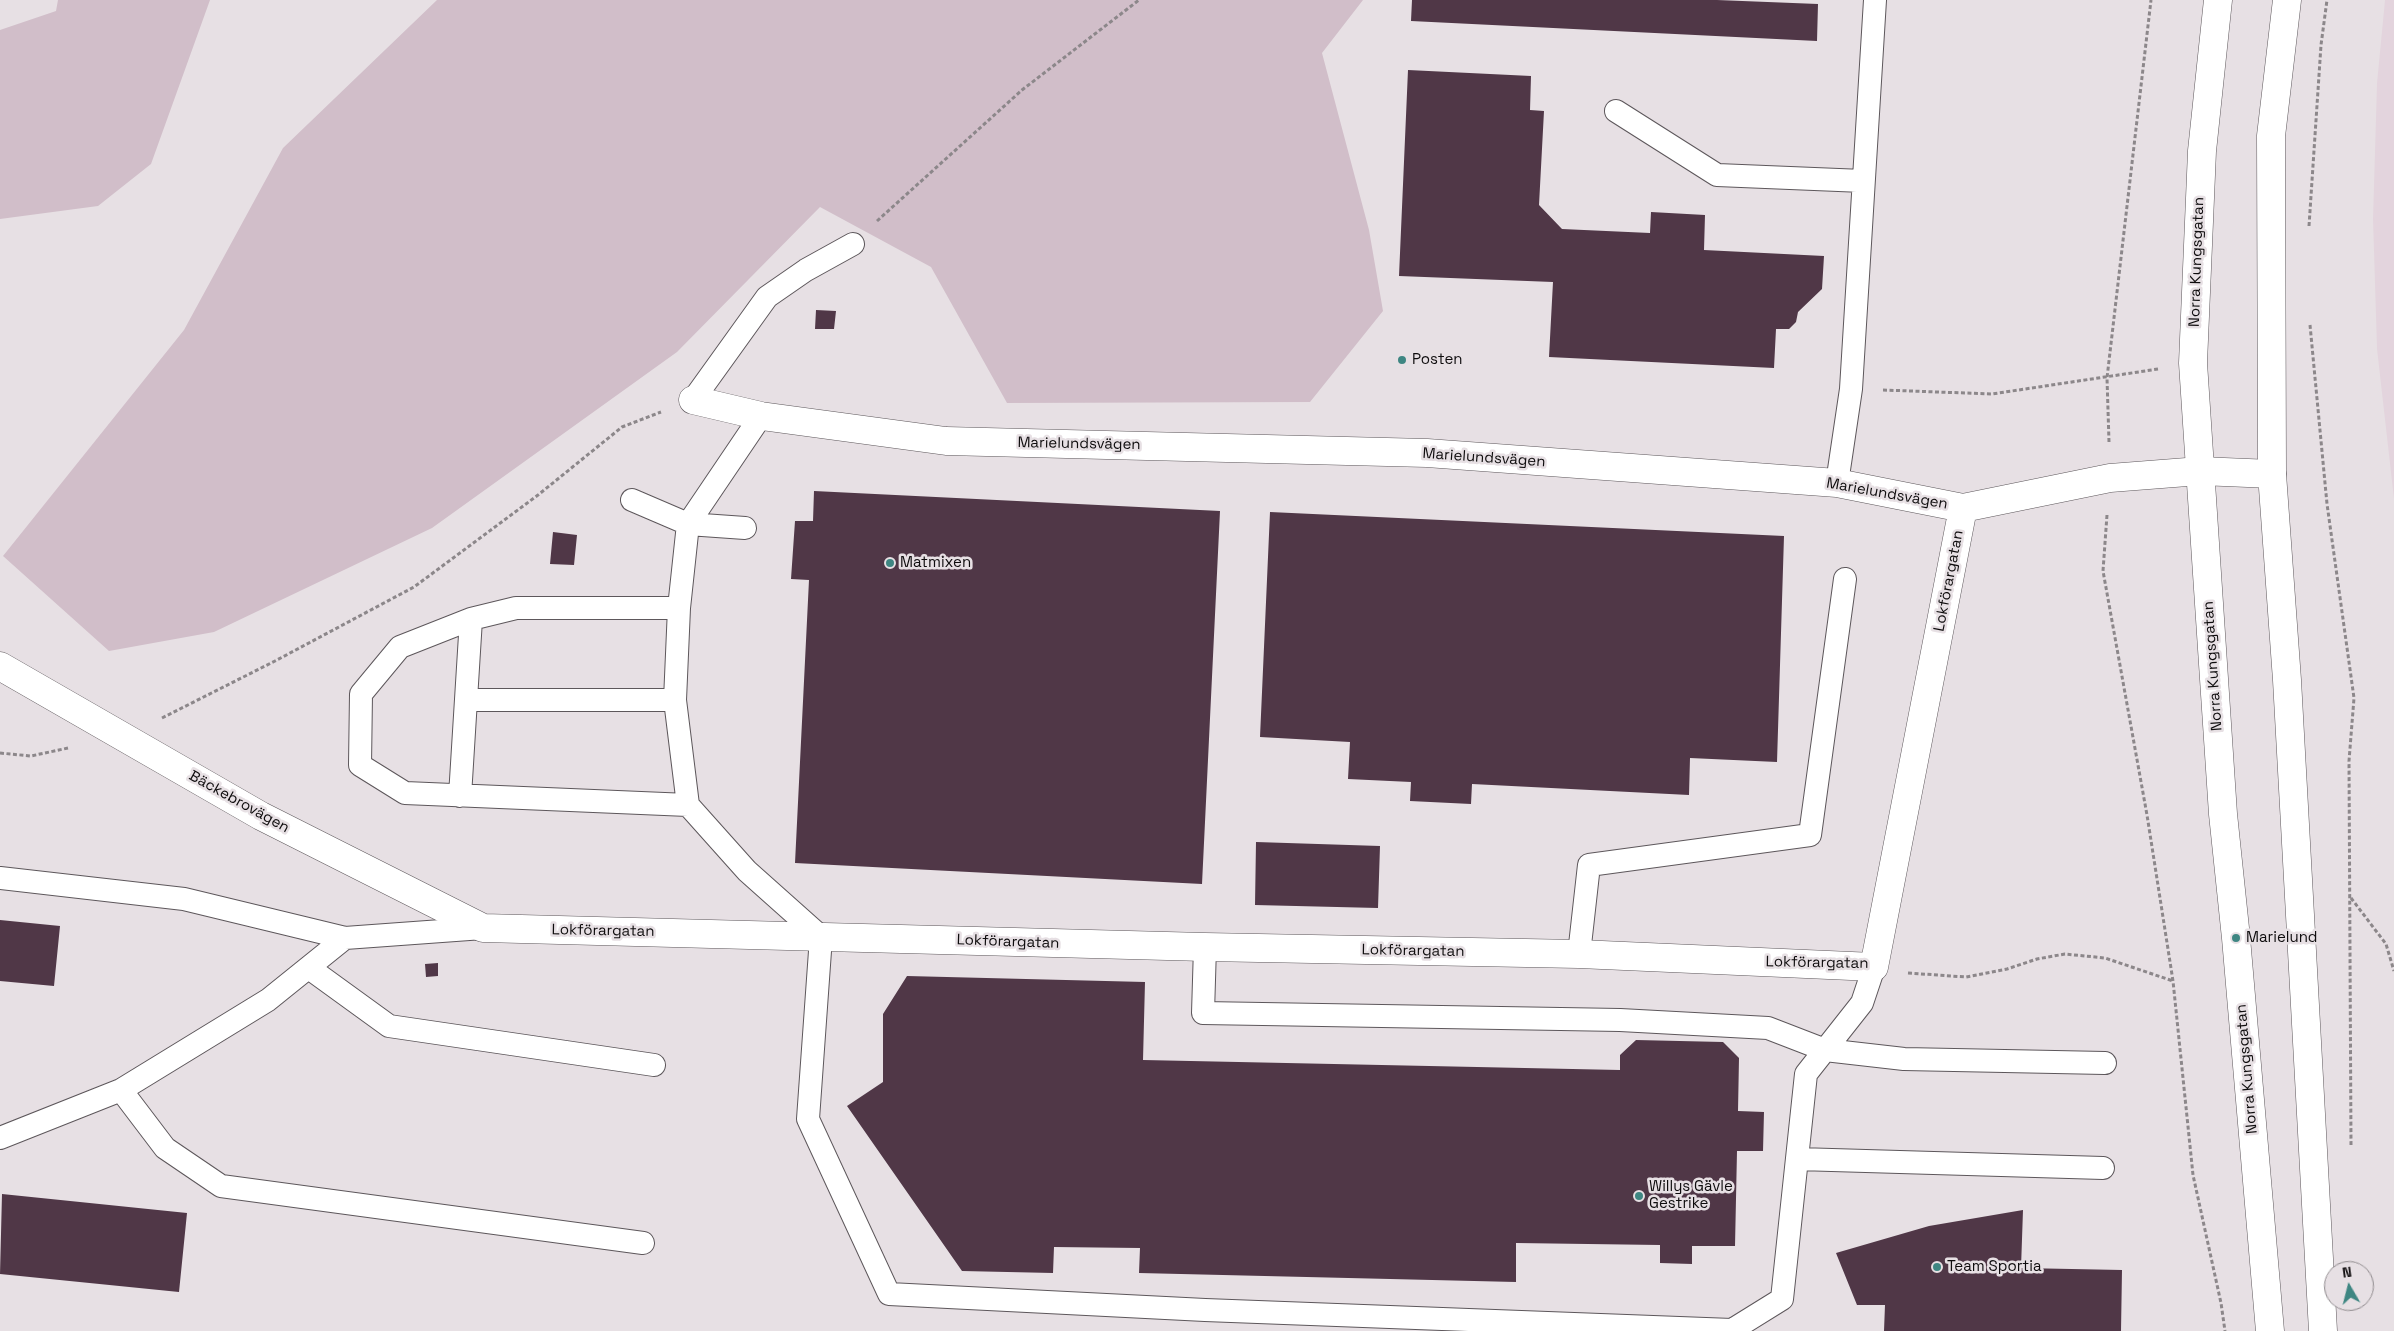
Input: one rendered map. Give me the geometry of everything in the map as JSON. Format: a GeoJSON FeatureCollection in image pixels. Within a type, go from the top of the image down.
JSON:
{"type":"FeatureCollection","features":[{"type":"Feature","properties":{"kind":"street","name":"Norra Kungsgatan"},"geometry":{"type":"LineString","coordinates":[[2218,0],[2202,151],[2193,363],[2223,814],[2236,938],[2270,1331]]}},
{"type":"Feature","properties":{"kind":"street"},"geometry":{"type":"LineString","coordinates":[[2287,0],[2271,136],[2272,474],[2287,680],[2323,1331]]}},
{"type":"Feature","properties":{"kind":"street","name":"Marielundsvägen"},"geometry":{"type":"LineString","coordinates":[[693,400],[761,416],[946,441],[1427,453],[1837,484],[1963,508],[2110,478],[2200,471],[2272,474]]}},
{"type":"Feature","properties":{"kind":"street","name":"Lokförargatan"},"geometry":{"type":"LineString","coordinates":[[484,928],[1204,947],[1579,954],[1874,967],[1963,508]]}},
{"type":"Feature","properties":{"kind":"street","name":"Bäckebrovägen"},"geometry":{"type":"LineString","coordinates":[[0,666],[125,736],[261,816],[484,928]]}},
{"type":"Feature","properties":{"kind":"lane"},"geometry":{"type":"LineString","coordinates":[[1837,484],[1851,389],[1875,0]]}},
{"type":"Feature","properties":{"kind":"lane"},"geometry":{"type":"LineString","coordinates":[[1616,111],[1717,175],[1864,181]]}},
{"type":"Feature","properties":{"kind":"lane"},"geometry":{"type":"LineString","coordinates":[[693,400],[767,297],[806,270],[853,244]]}},
{"type":"Feature","properties":{"kind":"lane"},"geometry":{"type":"LineString","coordinates":[[761,416],[688,524],[679,608],[675,700],[688,805],[747,872],[821,936],[808,1119],[888,1294],[1204,1310],[1732,1330],[1782,1299],[1806,1074],[1862,1004],[1874,967]]}},
{"type":"Feature","properties":{"kind":"lane"},"geometry":{"type":"LineString","coordinates":[[632,500],[688,524],[745,528]]}},
{"type":"Feature","properties":{"kind":"lane"},"geometry":{"type":"LineString","coordinates":[[1579,954],[1589,865],[1810,835],[1845,579]]}},
{"type":"Feature","properties":{"kind":"lane"},"geometry":{"type":"LineString","coordinates":[[679,608],[516,608],[471,619],[400,647],[361,694],[360,765],[405,793],[688,805]]}},
{"type":"Feature","properties":{"kind":"lane"},"geometry":{"type":"LineString","coordinates":[[460,796],[471,619]]}},
{"type":"Feature","properties":{"kind":"lane"},"geometry":{"type":"LineString","coordinates":[[467,700],[675,700]]}},
{"type":"Feature","properties":{"kind":"lane"},"geometry":{"type":"LineString","coordinates":[[0,878],[184,899],[345,938],[484,928]]}},
{"type":"Feature","properties":{"kind":"lane"},"geometry":{"type":"LineString","coordinates":[[0,1138],[122,1090],[268,1000],[345,938]]}},
{"type":"Feature","properties":{"kind":"lane"},"geometry":{"type":"LineString","coordinates":[[1204,947],[1203,1013],[1620,1020],[1768,1028],[1825,1050],[1904,1058],[2105,1063]]}},
{"type":"Feature","properties":{"kind":"lane"},"geometry":{"type":"LineString","coordinates":[[309,968],[389,1026],[654,1065]]}},
{"type":"Feature","properties":{"kind":"lane"},"geometry":{"type":"LineString","coordinates":[[122,1090],[165,1148],[222,1186],[643,1243]]}},
{"type":"Feature","properties":{"kind":"lane"},"geometry":{"type":"LineString","coordinates":[[1798,1159],[2103,1168]]}},
{"type":"Feature","properties":{"kind":"path"},"geometry":{"type":"LineString","coordinates":[[853,244],[1022,90],[1139,0]]}},
{"type":"Feature","properties":{"kind":"path"},"geometry":{"type":"LineString","coordinates":[[2151,0],[2107,378],[2110,478],[2103,571],[2148,815],[2172,981],[2193,1175],[2221,1304],[2225,1331]]}},
{"type":"Feature","properties":{"kind":"path"},"geometry":{"type":"LineString","coordinates":[[2309,234],[2322,45],[2327,0]]}},
{"type":"Feature","properties":{"kind":"path"},"geometry":{"type":"LineString","coordinates":[[2309,319],[2326,504],[2354,698],[2349,761],[2351,1155]]}},
{"type":"Feature","properties":{"kind":"path"},"geometry":{"type":"LineString","coordinates":[[2272,359],[2312,354]]}},
{"type":"Feature","properties":{"kind":"path"},"geometry":{"type":"LineString","coordinates":[[1851,389],[1992,394],[2107,378],[2193,363]]}},
{"type":"Feature","properties":{"kind":"path"},"geometry":{"type":"LineString","coordinates":[[0,753],[31,756],[125,736],[275,661],[414,587],[538,495],[622,427],[693,400]]}},
{"type":"Feature","properties":{"kind":"path"},"geometry":{"type":"LineString","coordinates":[[2351,898],[2386,944],[2394,971]]}},
{"type":"Feature","properties":{"kind":"path"},"geometry":{"type":"LineString","coordinates":[[1874,967],[1917,974],[1966,977],[2007,969],[2037,959],[2066,954],[2105,958],[2172,981]]}},
{"type":"Feature","properties":{"kind":"shaded area"},"geometry":{"type":"Polygon","coordinates":[[[58,0],[210,0],[151,164],[98,206],[0,219],[0,30],[56,11],[58,0]]]}},
{"type":"Feature","properties":{"kind":"shaded area"},"geometry":{"type":"Polygon","coordinates":[[[437,0],[1363,0],[1322,53],[1369,230],[1383,311],[1310,402],[1007,403],[931,267],[820,207],[677,352],[432,528],[214,632],[109,651],[3,556],[184,330],[283,148],[437,0]]]}},
{"type":"Feature","properties":{"kind":"shaded area"},"geometry":{"type":"Polygon","coordinates":[[[2385,0],[2394,0],[2394,499],[2377,349],[2373,219],[2377,83],[2385,0]]]}},
{"type":"Feature","properties":{"kind":"building"},"geometry":{"type":"Polygon","coordinates":[[[1412,0],[1717,0],[1818,4],[1817,41],[1411,21],[1412,0]]]}},
{"type":"Feature","properties":{"kind":"building"},"geometry":{"type":"Polygon","coordinates":[[[1408,70],[1531,76],[1530,110],[1544,111],[1539,205],[1562,229],[1650,233],[1651,212],[1705,215],[1704,250],[1824,256],[1822,289],[1798,312],[1796,322],[1789,329],[1776,329],[1774,368],[1549,357],[1553,282],[1399,276],[1408,70]]]}},
{"type":"Feature","properties":{"kind":"building"},"geometry":{"type":"Polygon","coordinates":[[[816,310],[836,311],[834,329],[815,329],[816,310]]]}},
{"type":"Feature","properties":{"kind":"building"},"geometry":{"type":"Polygon","coordinates":[[[814,491],[1220,511],[1202,884],[795,863],[809,580],[791,579],[795,521],[813,521],[814,491]]]}},
{"type":"Feature","properties":{"kind":"building"},"geometry":{"type":"Polygon","coordinates":[[[1270,512],[1784,536],[1777,762],[1690,758],[1689,795],[1472,784],[1471,804],[1410,801],[1411,782],[1348,779],[1350,742],[1260,737],[1270,512]]]}},
{"type":"Feature","properties":{"kind":"building"},"geometry":{"type":"Polygon","coordinates":[[[553,532],[577,535],[574,565],[550,564],[553,532]]]}},
{"type":"Feature","properties":{"kind":"building"},"geometry":{"type":"Polygon","coordinates":[[[1256,842],[1380,846],[1378,908],[1255,905],[1256,842]]]}},
{"type":"Feature","properties":{"kind":"building"},"geometry":{"type":"Polygon","coordinates":[[[0,920],[60,926],[54,986],[0,981],[0,920]]]}},
{"type":"Feature","properties":{"kind":"building"},"geometry":{"type":"Polygon","coordinates":[[[438,963],[438,976],[426,977],[425,964],[438,963]]]}},
{"type":"Feature","properties":{"kind":"building"},"geometry":{"type":"Polygon","coordinates":[[[907,976],[1145,982],[1143,1060],[1620,1070],[1620,1055],[1636,1040],[1723,1042],[1739,1058],[1738,1111],[1764,1112],[1763,1151],[1737,1151],[1735,1246],[1692,1246],[1692,1264],[1660,1263],[1660,1245],[1516,1243],[1516,1282],[1139,1273],[1140,1248],[1054,1247],[1053,1273],[962,1271],[847,1106],[883,1082],[883,1014],[907,976]]]}},
{"type":"Feature","properties":{"kind":"building"},"geometry":{"type":"Polygon","coordinates":[[[2,1194],[187,1213],[179,1292],[0,1274],[2,1194]]]}},
{"type":"Feature","properties":{"kind":"building"},"geometry":{"type":"Polygon","coordinates":[[[2023,1210],[2021,1268],[2122,1270],[2121,1331],[1884,1331],[1885,1305],[1857,1305],[1836,1253],[1929,1226],[2023,1210]]]}},
{"type":"Feature","properties":{"kind":"place","name":"Posten"},"geometry":{"type":"Point","coordinates":[1402,360]}},
{"type":"Feature","properties":{"kind":"place","name":"Matmixen"},"geometry":{"type":"Point","coordinates":[890,563]}},
{"type":"Feature","properties":{"kind":"place","name":"Marielund"},"geometry":{"type":"Point","coordinates":[2236,938]}},
{"type":"Feature","properties":{"kind":"place","name":"Willys Gävle Gestrike"},"geometry":{"type":"Point","coordinates":[1639,1196]}},
{"type":"Feature","properties":{"kind":"place","name":"Team Sportia"},"geometry":{"type":"Point","coordinates":[1937,1267]}}]}
